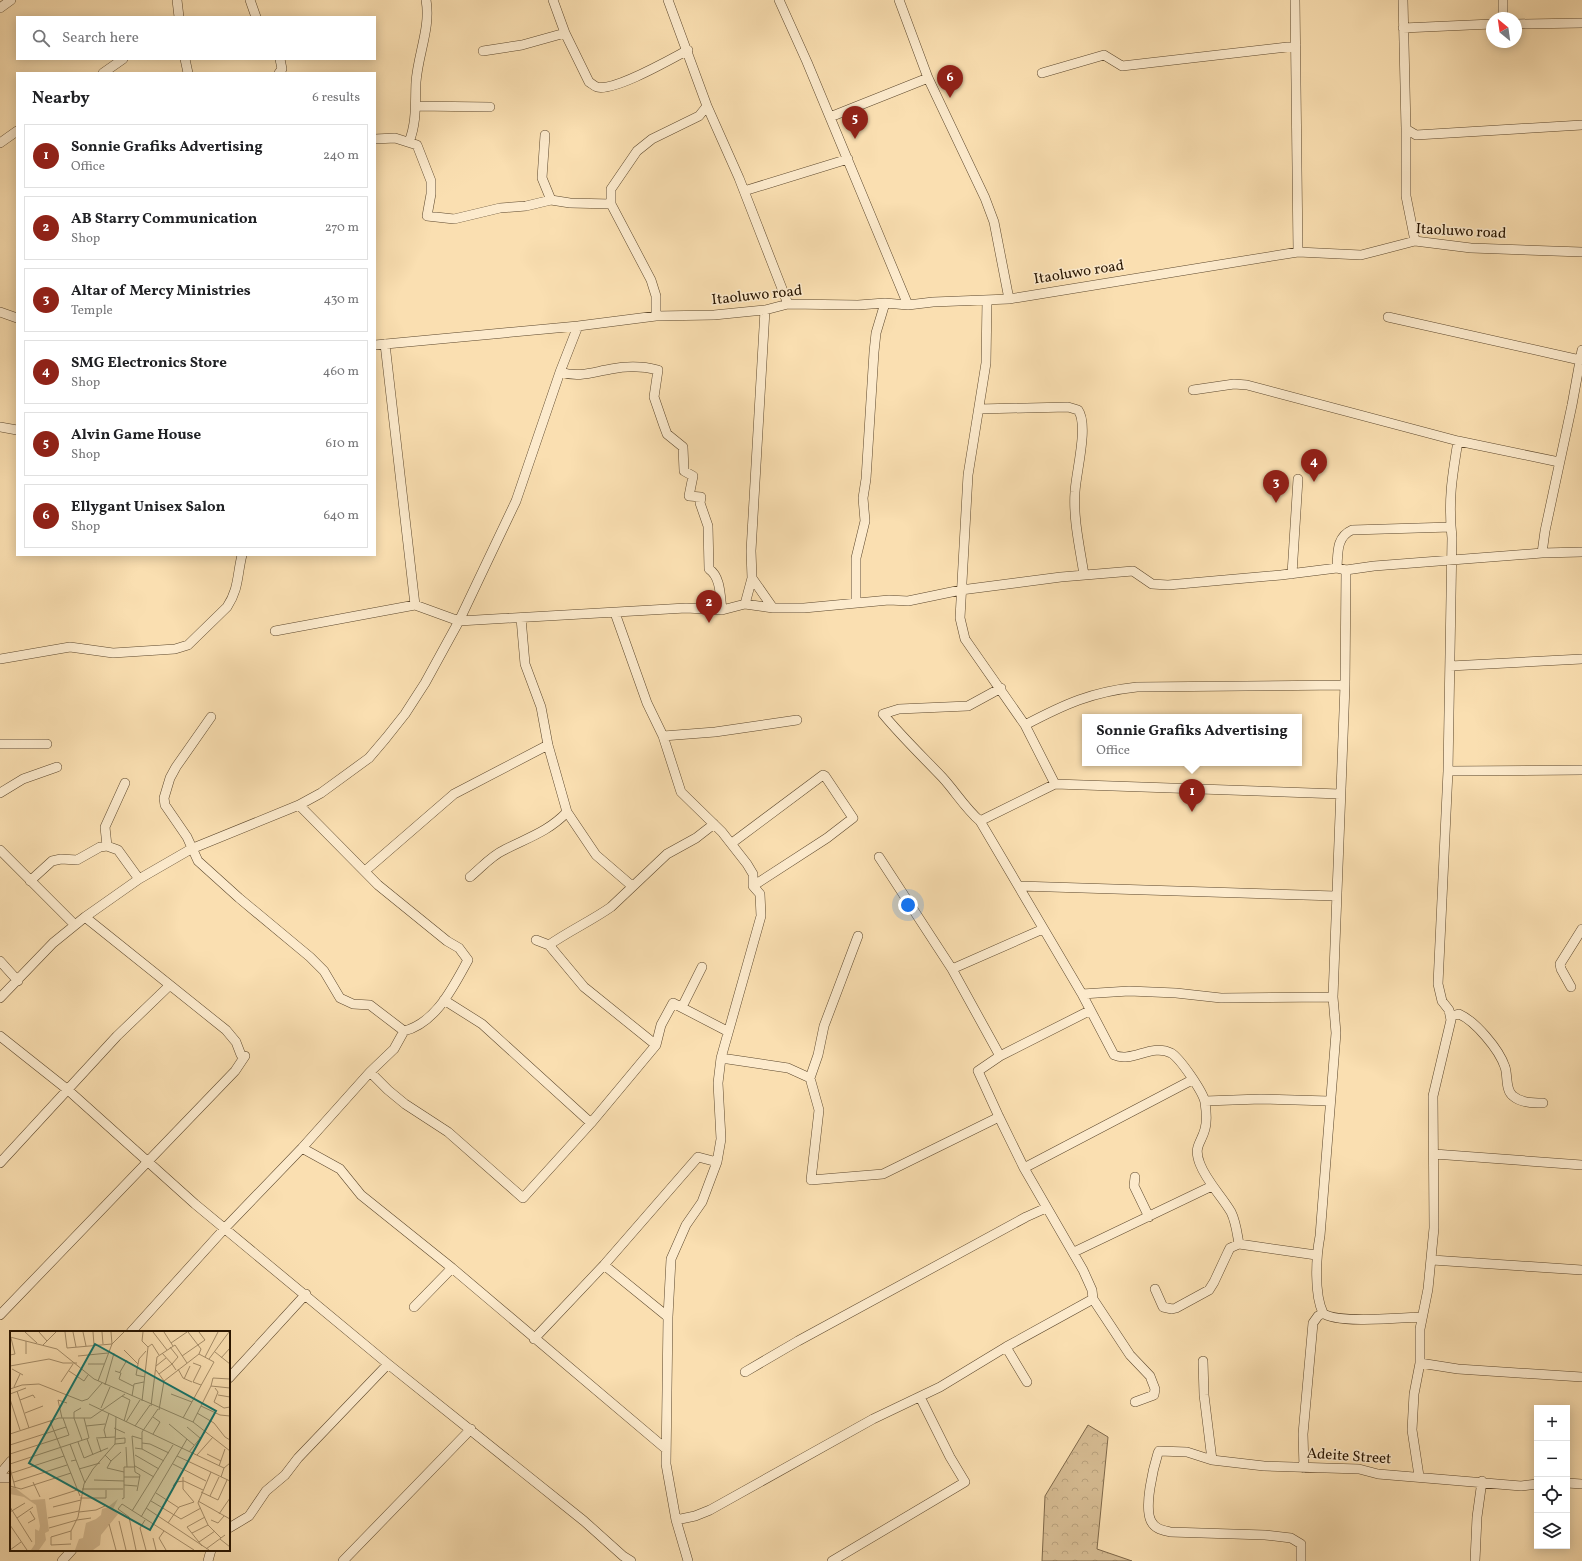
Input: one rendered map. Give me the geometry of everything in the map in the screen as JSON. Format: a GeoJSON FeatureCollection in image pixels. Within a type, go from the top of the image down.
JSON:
{"type":"FeatureCollection","features":[{"type":"Feature","properties":{"kind":"street"},"geometry":{"type":"LineString","coordinates":[[0,8],[11,0]]}},
{"type":"Feature","properties":{"kind":"street"},"geometry":{"type":"LineString","coordinates":[[177,0],[179,16]]}},
{"type":"Feature","properties":{"kind":"street"},"geometry":{"type":"LineString","coordinates":[[250,0],[256,16]]}},
{"type":"Feature","properties":{"kind":"street"},"geometry":{"type":"LineString","coordinates":[[409,142],[414,131],[416,82],[428,15],[426,0]]}},
{"type":"Feature","properties":{"kind":"street"},"geometry":{"type":"LineString","coordinates":[[553,0],[565,33],[589,82],[597,87],[606,87],[651,71],[688,50]]}},
{"type":"Feature","properties":{"kind":"street"},"geometry":{"type":"LineString","coordinates":[[668,0],[672,15],[688,50],[707,106],[744,191],[788,304]]}},
{"type":"Feature","properties":{"kind":"street"},"geometry":{"type":"LineString","coordinates":[[779,0],[848,159],[908,305]]}},
{"type":"Feature","properties":{"kind":"street"},"geometry":{"type":"LineString","coordinates":[[899,0],[928,78],[975,180],[985,198],[994,222],[1009,299]]}},
{"type":"Feature","properties":{"kind":"street"},"geometry":{"type":"LineString","coordinates":[[1295,0],[1298,252]]}},
{"type":"Feature","properties":{"kind":"street"},"geometry":{"type":"LineString","coordinates":[[1403,0],[1406,196],[1415,241]]}},
{"type":"Feature","properties":{"kind":"street"},"geometry":{"type":"LineString","coordinates":[[1503,0],[1503,12]]}},
{"type":"Feature","properties":{"kind":"street"},"geometry":{"type":"LineString","coordinates":[[1522,24],[1582,23]]}},
{"type":"Feature","properties":{"kind":"street"},"geometry":{"type":"LineString","coordinates":[[1403,28],[1486,24]]}},
{"type":"Feature","properties":{"kind":"street"},"geometry":{"type":"LineString","coordinates":[[483,51],[522,45],[565,33]]}},
{"type":"Feature","properties":{"kind":"street"},"geometry":{"type":"LineString","coordinates":[[1042,73],[1104,55],[1122,66],[1296,46]]}},
{"type":"Feature","properties":{"kind":"street"},"geometry":{"type":"LineString","coordinates":[[104,72],[122,60]]}},
{"type":"Feature","properties":{"kind":"street"},"geometry":{"type":"LineString","coordinates":[[186,60],[188,72]]}},
{"type":"Feature","properties":{"kind":"street"},"geometry":{"type":"LineString","coordinates":[[280,60],[282,69],[280,72]]}},
{"type":"Feature","properties":{"kind":"street"},"geometry":{"type":"LineString","coordinates":[[830,117],[928,78]]}},
{"type":"Feature","properties":{"kind":"street"},"geometry":{"type":"LineString","coordinates":[[416,106],[490,107]]}},
{"type":"Feature","properties":{"kind":"street"},"geometry":{"type":"LineString","coordinates":[[656,316],[656,296],[651,280],[611,204],[610,189],[637,151],[652,139],[700,116],[707,106]]}},
{"type":"Feature","properties":{"kind":"street"},"geometry":{"type":"LineString","coordinates":[[1406,129],[1416,135],[1582,125]]}},
{"type":"Feature","properties":{"kind":"street"},"geometry":{"type":"LineString","coordinates":[[0,143],[16,132]]}},
{"type":"Feature","properties":{"kind":"street"},"geometry":{"type":"LineString","coordinates":[[545,135],[542,178],[551,200]]}},
{"type":"Feature","properties":{"kind":"street"},"geometry":{"type":"LineString","coordinates":[[376,138],[395,138],[417,145],[431,181],[431,194],[427,216],[454,219],[500,208],[526,206],[551,200],[570,203],[611,204]]}},
{"type":"Feature","properties":{"kind":"street"},"geometry":{"type":"LineString","coordinates":[[744,191],[848,159]]}},
{"type":"Feature","properties":{"kind":"street","name":"Itaoluwo road"},"geometry":{"type":"LineString","coordinates":[[376,345],[578,326],[656,316],[714,315],[765,310],[788,304],[858,305],[885,303],[908,305],[933,302],[1009,299],[1298,252],[1361,255],[1415,241],[1471,248],[1582,252]]}},
{"type":"Feature","properties":{"kind":"street"},"geometry":{"type":"LineString","coordinates":[[987,300],[986,363],[968,482],[960,618],[965,639],[1001,688],[1025,725],[1055,784]]}},
{"type":"Feature","properties":{"kind":"street"},"geometry":{"type":"LineString","coordinates":[[856,602],[856,558],[865,521],[863,498],[866,479],[874,352],[876,333],[885,303]]}},
{"type":"Feature","properties":{"kind":"street"},"geometry":{"type":"LineString","coordinates":[[745,604],[752,578],[751,551],[765,310]]}},
{"type":"Feature","properties":{"kind":"street"},"geometry":{"type":"LineString","coordinates":[[0,312],[16,318]]}},
{"type":"Feature","properties":{"kind":"street"},"geometry":{"type":"LineString","coordinates":[[1388,317],[1580,360]]}},
{"type":"Feature","properties":{"kind":"street"},"geometry":{"type":"LineString","coordinates":[[0,998],[54,943],[75,925],[139,879],[191,849],[299,805],[331,786],[373,753],[405,714],[425,683],[459,621],[516,501],[560,372],[578,326]]}},
{"type":"Feature","properties":{"kind":"street"},"geometry":{"type":"LineString","coordinates":[[385,344],[415,605]]}},
{"type":"Feature","properties":{"kind":"street"},"geometry":{"type":"LineString","coordinates":[[1542,553],[1545,531],[1572,405],[1582,350]]}},
{"type":"Feature","properties":{"kind":"street"},"geometry":{"type":"LineString","coordinates":[[560,372],[580,376],[614,368],[640,367],[658,370],[654,397],[666,431],[683,447],[684,471],[693,476],[689,496],[701,497],[700,503],[708,526],[709,569],[714,572],[716,578],[722,610]]}},
{"type":"Feature","properties":{"kind":"street"},"geometry":{"type":"LineString","coordinates":[[1193,390],[1234,384],[1246,385],[1458,440],[1559,462]]}},
{"type":"Feature","properties":{"kind":"street"},"geometry":{"type":"LineString","coordinates":[[979,409],[1068,407],[1078,410],[1081,414],[1083,428],[1074,504],[1084,575]]}},
{"type":"Feature","properties":{"kind":"street"},"geometry":{"type":"LineString","coordinates":[[0,427],[16,430]]}},
{"type":"Feature","properties":{"kind":"street"},"geometry":{"type":"LineString","coordinates":[[1419,1476],[1412,1430],[1415,1388],[1420,1363],[1421,1317],[1425,1309],[1432,1260],[1434,1154],[1433,1096],[1451,1016],[1449,1010],[1442,1001],[1438,984],[1448,771],[1451,560],[1449,492],[1458,440]]}},
{"type":"Feature","properties":{"kind":"street"},"geometry":{"type":"LineString","coordinates":[[1292,574],[1298,479]]}},
{"type":"Feature","properties":{"kind":"street"},"geometry":{"type":"LineString","coordinates":[[1421,1317],[1336,1319],[1326,1316],[1323,1313],[1318,1297],[1316,1255],[1320,1236],[1329,1101],[1336,1033],[1333,997],[1345,685],[1340,542],[1343,536],[1352,530],[1451,527]]}},
{"type":"Feature","properties":{"kind":"street"},"geometry":{"type":"LineString","coordinates":[[275,631],[415,605],[459,621],[598,612],[616,614],[686,608],[722,610],[745,604],[774,608],[804,608],[856,602],[889,600],[908,601],[962,590],[1084,575],[1133,571],[1156,585],[1451,560],[1542,553],[1582,552]]}},
{"type":"Feature","properties":{"kind":"street"},"geometry":{"type":"LineString","coordinates":[[0,659],[70,647],[114,653],[184,647],[227,607],[238,584],[242,556]]}},
{"type":"Feature","properties":{"kind":"street"},"geometry":{"type":"LineString","coordinates":[[752,578],[774,608]]}},
{"type":"Feature","properties":{"kind":"street"},"geometry":{"type":"LineString","coordinates":[[616,614],[647,703],[663,736],[682,792],[732,843],[753,874],[753,886],[760,894],[761,916],[727,1031],[721,1058],[718,1083],[721,1139],[717,1162],[702,1202],[686,1226],[671,1259],[668,1317],[666,1449],[668,1480],[676,1520],[688,1561]]}},
{"type":"Feature","properties":{"kind":"street"},"geometry":{"type":"LineString","coordinates":[[521,618],[525,664],[541,707],[548,744],[567,812],[596,855],[632,886]]}},
{"type":"Feature","properties":{"kind":"street"},"geometry":{"type":"LineString","coordinates":[[1450,666],[1582,659]]}},
{"type":"Feature","properties":{"kind":"street"},"geometry":{"type":"LineString","coordinates":[[1025,725],[1060,706],[1108,691],[1137,687],[1345,685]]}},
{"type":"Feature","properties":{"kind":"street"},"geometry":{"type":"LineString","coordinates":[[1001,688],[968,706],[899,709],[884,714],[904,739],[946,782],[968,811],[980,821],[1082,994],[1089,1011],[1114,1056],[1129,1056],[1146,1051],[1165,1051],[1171,1053],[1185,1065],[1205,1101],[1205,1130],[1197,1146],[1197,1154],[1205,1175],[1231,1213],[1235,1222],[1239,1244]]}},
{"type":"Feature","properties":{"kind":"street"},"geometry":{"type":"LineString","coordinates":[[212,717],[176,767],[170,778],[164,798],[165,805],[187,837],[191,849],[205,869],[320,966],[329,978],[340,998],[350,1003],[370,1006],[404,1031]]}},
{"type":"Feature","properties":{"kind":"street"},"geometry":{"type":"LineString","coordinates":[[663,736],[715,732],[797,720]]}},
{"type":"Feature","properties":{"kind":"street"},"geometry":{"type":"LineString","coordinates":[[0,744],[47,744]]}},
{"type":"Feature","properties":{"kind":"street"},"geometry":{"type":"LineString","coordinates":[[366,871],[454,794],[548,744]]}},
{"type":"Feature","properties":{"kind":"street"},"geometry":{"type":"LineString","coordinates":[[0,793],[23,779],[57,767]]}},
{"type":"Feature","properties":{"kind":"street"},"geometry":{"type":"LineString","coordinates":[[1448,771],[1582,770]]}},
{"type":"Feature","properties":{"kind":"street"},"geometry":{"type":"LineString","coordinates":[[732,843],[823,775],[853,818],[827,838],[753,886]]}},
{"type":"Feature","properties":{"kind":"street"},"geometry":{"type":"LineString","coordinates":[[107,846],[106,827],[125,783]]}},
{"type":"Feature","properties":{"kind":"street"},"geometry":{"type":"LineString","coordinates":[[980,821],[1055,784],[1340,794]]}},
{"type":"Feature","properties":{"kind":"street"},"geometry":{"type":"LineString","coordinates":[[132,1331],[225,1228],[302,1148],[370,1072],[394,1049],[404,1031],[423,1024],[444,1000],[468,960],[459,948],[446,941],[398,903],[299,805]]}},
{"type":"Feature","properties":{"kind":"street"},"geometry":{"type":"LineString","coordinates":[[470,877],[502,850],[524,842],[548,828],[567,812]]}},
{"type":"Feature","properties":{"kind":"street"},"geometry":{"type":"LineString","coordinates":[[549,945],[569,931],[611,907],[667,854],[696,838],[714,824]]}},
{"type":"Feature","properties":{"kind":"street"},"geometry":{"type":"LineString","coordinates":[[30,881],[52,861],[61,859],[77,860],[100,847],[107,846],[118,850],[139,879]]}},
{"type":"Feature","properties":{"kind":"street"},"geometry":{"type":"LineString","coordinates":[[0,850],[75,925]]}},
{"type":"Feature","properties":{"kind":"street"},"geometry":{"type":"LineString","coordinates":[[879,857],[952,969],[1000,1056]]}},
{"type":"Feature","properties":{"kind":"street"},"geometry":{"type":"LineString","coordinates":[[1019,886],[1336,896]]}},
{"type":"Feature","properties":{"kind":"street"},"geometry":{"type":"LineString","coordinates":[[0,1315],[235,1071],[245,1056],[241,1055],[236,1042],[226,1030],[85,917]]}},
{"type":"Feature","properties":{"kind":"street"},"geometry":{"type":"LineString","coordinates":[[952,969],[1043,929]]}},
{"type":"Feature","properties":{"kind":"street"},"geometry":{"type":"LineString","coordinates":[[1571,987],[1561,969],[1560,964],[1582,929]]}},
{"type":"Feature","properties":{"kind":"street"},"geometry":{"type":"LineString","coordinates":[[858,936],[824,1026],[818,1055],[810,1078],[819,1110],[811,1180],[883,1174],[999,1118]]}},
{"type":"Feature","properties":{"kind":"street"},"geometry":{"type":"LineString","coordinates":[[536,940],[549,945],[584,987],[656,1045]]}},
{"type":"Feature","properties":{"kind":"street"},"geometry":{"type":"LineString","coordinates":[[0,960],[18,981]]}},
{"type":"Feature","properties":{"kind":"street"},"geometry":{"type":"LineString","coordinates":[[682,1007],[702,967]]}},
{"type":"Feature","properties":{"kind":"street"},"geometry":{"type":"LineString","coordinates":[[0,1163],[117,1036],[170,985]]}},
{"type":"Feature","properties":{"kind":"street"},"geometry":{"type":"LineString","coordinates":[[1082,994],[1129,991],[1176,993],[1221,998],[1333,997]]}},
{"type":"Feature","properties":{"kind":"street"},"geometry":{"type":"LineString","coordinates":[[444,1000],[482,1024],[591,1124]]}},
{"type":"Feature","properties":{"kind":"street"},"geometry":{"type":"LineString","coordinates":[[370,1072],[405,1104],[448,1132],[523,1198],[591,1124],[656,1045],[661,1025],[673,1003],[727,1031]]}},
{"type":"Feature","properties":{"kind":"street"},"geometry":{"type":"LineString","coordinates":[[1089,1011],[1000,1056],[978,1071],[1024,1168],[1046,1208],[1074,1252],[1091,1285],[1093,1300],[1130,1355],[1146,1371],[1152,1380],[1155,1389],[1154,1395],[1135,1402]]}},
{"type":"Feature","properties":{"kind":"street"},"geometry":{"type":"LineString","coordinates":[[1451,1016],[1459,1014],[1474,1023],[1502,1060],[1509,1090],[1514,1096],[1524,1101],[1543,1103]]}},
{"type":"Feature","properties":{"kind":"street"},"geometry":{"type":"LineString","coordinates":[[0,1036],[68,1090],[225,1228],[306,1294],[388,1364],[472,1429],[584,1521],[623,1556],[631,1561]]}},
{"type":"Feature","properties":{"kind":"street"},"geometry":{"type":"LineString","coordinates":[[721,1058],[788,1068],[810,1078]]}},
{"type":"Feature","properties":{"kind":"street"},"geometry":{"type":"LineString","coordinates":[[1024,1168],[1192,1080]]}},
{"type":"Feature","properties":{"kind":"street"},"geometry":{"type":"LineString","coordinates":[[1205,1101],[1329,1101]]}},
{"type":"Feature","properties":{"kind":"street"},"geometry":{"type":"LineString","coordinates":[[302,1148],[340,1169],[361,1195],[452,1268],[534,1339],[666,1449]]}},
{"type":"Feature","properties":{"kind":"street"},"geometry":{"type":"LineString","coordinates":[[1434,1154],[1582,1165]]}},
{"type":"Feature","properties":{"kind":"street"},"geometry":{"type":"LineString","coordinates":[[534,1339],[604,1265],[698,1156],[717,1162]]}},
{"type":"Feature","properties":{"kind":"street"},"geometry":{"type":"LineString","coordinates":[[1135,1177],[1134,1186],[1149,1217]]}},
{"type":"Feature","properties":{"kind":"street"},"geometry":{"type":"LineString","coordinates":[[1074,1252],[1212,1186]]}},
{"type":"Feature","properties":{"kind":"street"},"geometry":{"type":"LineString","coordinates":[[745,1372],[875,1299],[1026,1217],[1046,1208]]}},
{"type":"Feature","properties":{"kind":"street"},"geometry":{"type":"LineString","coordinates":[[1155,1289],[1163,1307],[1172,1309],[1190,1302],[1212,1287],[1230,1248],[1239,1244],[1316,1255]]}},
{"type":"Feature","properties":{"kind":"street"},"geometry":{"type":"LineString","coordinates":[[1432,1260],[1582,1270]]}},
{"type":"Feature","properties":{"kind":"street"},"geometry":{"type":"LineString","coordinates":[[604,1265],[668,1317]]}},
{"type":"Feature","properties":{"kind":"street"},"geometry":{"type":"LineString","coordinates":[[414,1307],[452,1268]]}},
{"type":"Feature","properties":{"kind":"street"},"geometry":{"type":"LineString","coordinates":[[230,1377],[306,1294]]}},
{"type":"Feature","properties":{"kind":"street"},"geometry":{"type":"LineString","coordinates":[[676,1520],[695,1516],[710,1510],[873,1419],[920,1397],[1093,1300]]}},
{"type":"Feature","properties":{"kind":"street"},"geometry":{"type":"LineString","coordinates":[[1304,1468],[1303,1434],[1313,1323],[1318,1316],[1323,1313]]}},
{"type":"Feature","properties":{"kind":"street"},"geometry":{"type":"LineString","coordinates":[[1006,1348],[1028,1382]]}},
{"type":"Feature","properties":{"kind":"street"},"geometry":{"type":"LineString","coordinates":[[1203,1361],[1204,1395],[1212,1460]]}},
{"type":"Feature","properties":{"kind":"street"},"geometry":{"type":"LineString","coordinates":[[1420,1363],[1458,1369],[1582,1377]]}},
{"type":"Feature","properties":{"kind":"street"},"geometry":{"type":"LineString","coordinates":[[230,1527],[249,1516],[266,1491],[285,1475],[298,1458],[388,1364]]}},
{"type":"Feature","properties":{"kind":"street"},"geometry":{"type":"LineString","coordinates":[[832,1561],[965,1482],[950,1457],[920,1397]]}},
{"type":"Feature","properties":{"kind":"street"},"geometry":{"type":"LineString","coordinates":[[343,1561],[472,1429]]}},
{"type":"Feature","properties":{"kind":"street","name":"Adeite Street"},"geometry":{"type":"LineString","coordinates":[[1301,1561],[1301,1544],[1291,1538],[1265,1535],[1170,1532],[1158,1529],[1151,1522],[1148,1512],[1152,1478],[1160,1451],[1187,1452],[1212,1460],[1304,1468],[1360,1469],[1378,1474],[1419,1476],[1521,1486],[1534,1484]]}},
{"type":"Feature","properties":{"kind":"street"},"geometry":{"type":"LineString","coordinates":[[0,1474],[10,1462]]}},
{"type":"Feature","properties":{"kind":"street"},"geometry":{"type":"LineString","coordinates":[[1475,1561],[1477,1517],[1482,1482]]}},
{"type":"Feature","properties":{"kind":"street"},"geometry":{"type":"LineString","coordinates":[[1570,1483],[1582,1484]]}},
{"type":"Feature","properties":{"kind":"street"},"geometry":{"type":"LineString","coordinates":[[62,1561],[71,1551]]}},
{"type":"Feature","properties":{"kind":"street"},"geometry":{"type":"LineString","coordinates":[[208,1561],[211,1551]]}},
{"type":"Feature","properties":{"kind":"green space"},"geometry":{"type":"Polygon","coordinates":[[[1088,1425],[1108,1437],[1097,1549],[1132,1561],[1042,1561],[1045,1496],[1088,1425]]]}},
{"type":"Feature","properties":{"kind":"place","name":"Ellygant Unisex Salon"},"geometry":{"type":"Point","coordinates":[950,98]}},
{"type":"Feature","properties":{"kind":"place","name":"Alvin Game House"},"geometry":{"type":"Point","coordinates":[855,139]}},
{"type":"Feature","properties":{"kind":"place","name":"SMG Electronics Store"},"geometry":{"type":"Point","coordinates":[1314,482]}},
{"type":"Feature","properties":{"kind":"place","name":"Altar of Mercy Ministries"},"geometry":{"type":"Point","coordinates":[1276,503]}},
{"type":"Feature","properties":{"kind":"place","name":"AB Starry Communication"},"geometry":{"type":"Point","coordinates":[709,623]}},
{"type":"Feature","properties":{"kind":"place","name":"Sonnie Grafiks Advertising"},"geometry":{"type":"Point","coordinates":[1192,812]}}]}
